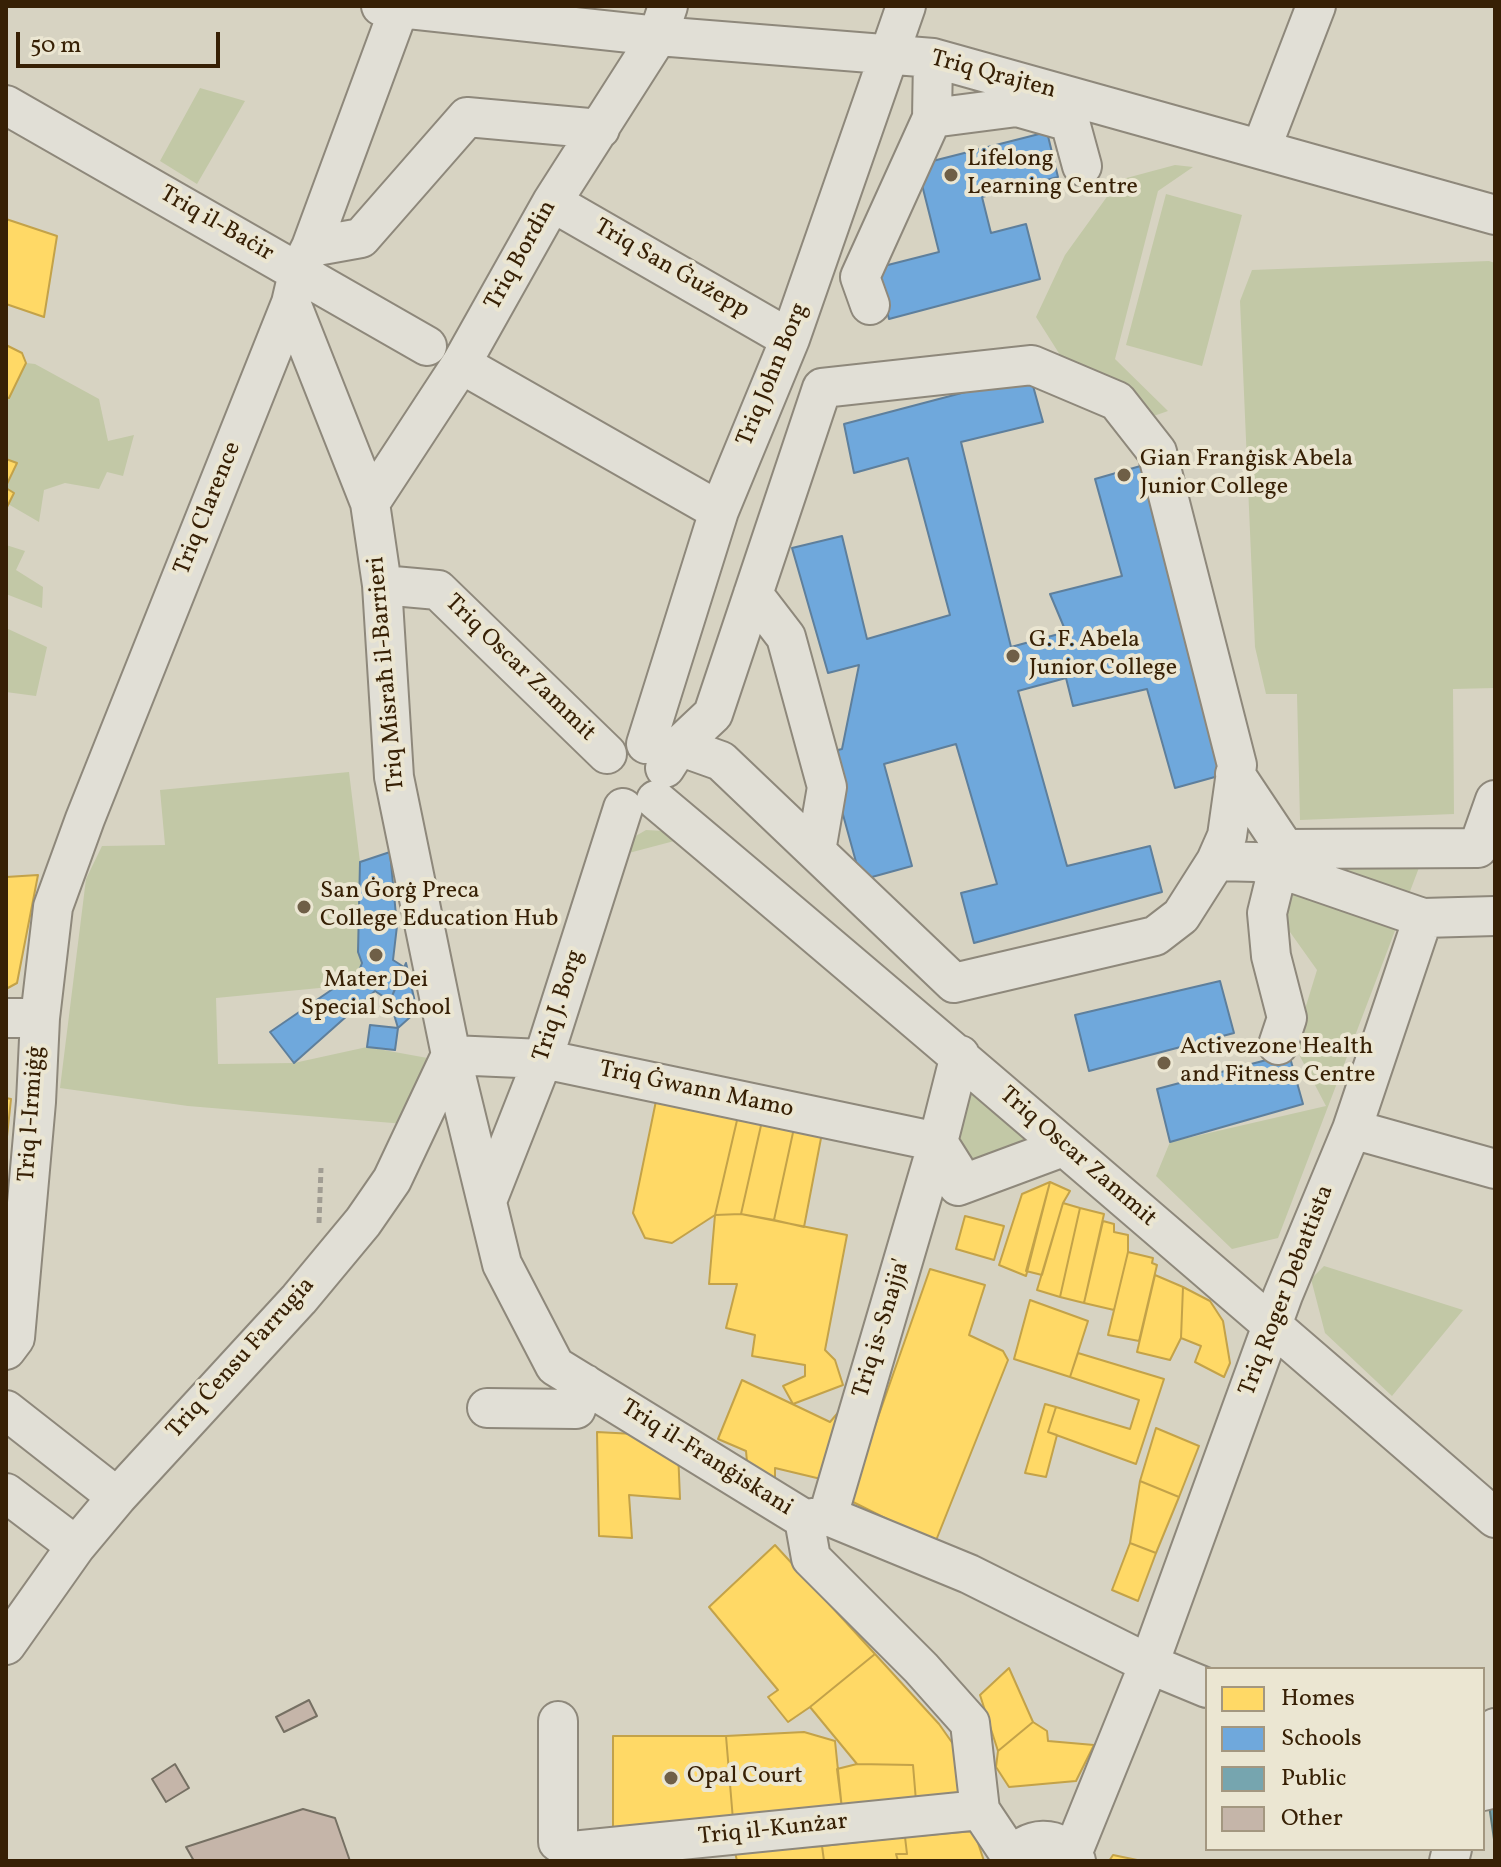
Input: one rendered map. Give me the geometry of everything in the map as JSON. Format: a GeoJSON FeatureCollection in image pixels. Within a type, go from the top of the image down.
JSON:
{"type":"FeatureCollection","features":[{"type":"Feature","properties":{"kind":"street","name":"Triq John Borg"},"geometry":{"type":"LineString","coordinates":[[654,773],[719,511],[790,339],[906,6]]}},
{"type":"Feature","properties":{"kind":"street"},"geometry":{"type":"LineString","coordinates":[[1261,149],[1316,6]]}},
{"type":"Feature","properties":{"kind":"street","name":"Triq Qrajten"},"geometry":{"type":"LineString","coordinates":[[394,7],[663,21],[890,55],[933,58],[1495,215]]}},
{"type":"Feature","properties":{"kind":"street","name":"Triq Clarence"},"geometry":{"type":"LineString","coordinates":[[23,1018],[53,907],[300,274],[394,7]]}},
{"type":"Feature","properties":{"kind":"street","name":"Triq Bordin"},"geometry":{"type":"LineString","coordinates":[[370,503],[461,364],[552,202],[600,129],[663,21]]}},
{"type":"Feature","properties":{"kind":"street"},"geometry":{"type":"LineString","coordinates":[[870,305],[860,277],[932,118],[933,58]]}},
{"type":"Feature","properties":{"kind":"street","name":"Triq il-Baċir"},"geometry":{"type":"LineString","coordinates":[[6,105],[427,346]]}},
{"type":"Feature","properties":{"kind":"street"},"geometry":{"type":"LineString","coordinates":[[932,118],[1017,107],[1070,122],[1082,166]]}},
{"type":"Feature","properties":{"kind":"street"},"geometry":{"type":"LineString","coordinates":[[300,274],[361,238],[467,117],[600,129]]}},
{"type":"Feature","properties":{"kind":"street","name":"Triq San Ġużepp"},"geometry":{"type":"LineString","coordinates":[[552,202],[790,339]]}},
{"type":"Feature","properties":{"kind":"street","name":"Triq Misraħ il-Barrieri"},"geometry":{"type":"LineString","coordinates":[[300,274],[370,503],[382,585],[394,777],[451,1055]]}},
{"type":"Feature","properties":{"kind":"street"},"geometry":{"type":"LineString","coordinates":[[461,364],[719,511]]}},
{"type":"Feature","properties":{"kind":"street"},"geometry":{"type":"LineString","coordinates":[[1032,365],[1117,401],[1157,452],[1237,765],[1227,836],[1216,861],[1181,916],[1155,936],[954,983],[721,761],[654,773],[713,714],[822,388],[1032,365]]}},
{"type":"Feature","properties":{"kind":"street","name":"Triq Oscar Zammit"},"geometry":{"type":"LineString","coordinates":[[382,585],[438,590],[607,754],[601,763],[600,784],[613,803],[654,773],[1063,1147],[1495,1518]]}},
{"type":"Feature","properties":{"kind":"street"},"geometry":{"type":"LineString","coordinates":[[753,594],[786,637],[827,787],[816,851]]}},
{"type":"Feature","properties":{"kind":"street"},"geometry":{"type":"LineString","coordinates":[[607,754],[625,743],[654,773]]}},
{"type":"Feature","properties":{"kind":"street","name":"Triq J. Borg"},"geometry":{"type":"LineString","coordinates":[[487,1201],[654,773]]}},
{"type":"Feature","properties":{"kind":"street"},"geometry":{"type":"LineString","coordinates":[[1235,774],[1291,866]]}},
{"type":"Feature","properties":{"kind":"street"},"geometry":{"type":"LineString","coordinates":[[1278,1045],[1287,1018],[1271,956],[1267,913],[1291,866],[1309,847],[1478,848],[1495,800]]}},
{"type":"Feature","properties":{"kind":"street"},"geometry":{"type":"LineString","coordinates":[[1216,861],[1291,866],[1423,918],[1495,916]]}},
{"type":"Feature","properties":{"kind":"street","name":"Triq Roger Debattista"},"geometry":{"type":"LineString","coordinates":[[1149,1664],[1272,1326],[1352,1129],[1423,918]]}},
{"type":"Feature","properties":{"kind":"street","name":"Triq l-Irmiġġ"},"geometry":{"type":"LineString","coordinates":[[6,1350],[15,1338],[36,1102],[23,1018]]}},
{"type":"Feature","properties":{"kind":"street","name":"Triq Ġwann Mamo"},"geometry":{"type":"LineString","coordinates":[[451,1055],[543,1059],[938,1142]]}},
{"type":"Feature","properties":{"kind":"street","name":"Triq il-Franġiskani"},"geometry":{"type":"LineString","coordinates":[[451,1055],[502,1264],[555,1366],[816,1517],[969,1574],[1149,1664],[1205,1687]]}},
{"type":"Feature","properties":{"kind":"street","name":"Triq Ċensu Farrugia"},"geometry":{"type":"LineString","coordinates":[[6,1645],[76,1546],[117,1497],[299,1299],[363,1222],[392,1180],[451,1055]]}},
{"type":"Feature","properties":{"kind":"street","name":"Triq is-Snajja'"},"geometry":{"type":"LineString","coordinates":[[816,1517],[938,1142],[960,1055]]}},
{"type":"Feature","properties":{"kind":"street"},"geometry":{"type":"LineString","coordinates":[[1352,1129],[1495,1169]]}},
{"type":"Feature","properties":{"kind":"street"},"geometry":{"type":"LineString","coordinates":[[938,1142],[955,1169],[958,1186],[1063,1147]]}},
{"type":"Feature","properties":{"kind":"street"},"geometry":{"type":"LineString","coordinates":[[487,1408],[576,1409],[585,1384]]}},
{"type":"Feature","properties":{"kind":"street"},"geometry":{"type":"LineString","coordinates":[[6,1410],[117,1497]]}},
{"type":"Feature","properties":{"kind":"street"},"geometry":{"type":"LineString","coordinates":[[6,1493],[76,1546]]}},
{"type":"Feature","properties":{"kind":"street"},"geometry":{"type":"LineString","coordinates":[[816,1517],[811,1558],[921,1668],[970,1723],[980,1810],[1011,1860],[1029,1843],[1041,1840],[1063,1846],[1074,1858],[1149,1664]]}},
{"type":"Feature","properties":{"kind":"street","name":"Triq il-Kunżar"},"geometry":{"type":"LineString","coordinates":[[558,1721],[560,1854],[980,1810]]}},
{"type":"Feature","properties":{"kind":"street"},"geometry":{"type":"LineString","coordinates":[[1485,1750],[1495,1728]]}},
{"type":"Feature","properties":{"kind":"green space"},"geometry":{"type":"Polygon","coordinates":[[[200,88],[245,101],[197,184],[160,161],[200,88]]]}},
{"type":"Feature","properties":{"kind":"green space"},"geometry":{"type":"Polygon","coordinates":[[[1175,165],[1193,167],[1158,191],[1115,359],[1168,411],[1145,419],[1067,366],[1036,317],[1065,255],[1119,180],[1175,165]]]}},
{"type":"Feature","properties":{"kind":"green space"},"geometry":{"type":"Polygon","coordinates":[[[1166,194],[1242,215],[1202,366],[1126,345],[1166,194]]]}},
{"type":"Feature","properties":{"kind":"green space"},"geometry":{"type":"Polygon","coordinates":[[[1495,263],[1495,688],[1453,689],[1454,814],[1300,820],[1297,694],[1266,694],[1255,647],[1240,301],[1252,270],[1495,263]]]}},
{"type":"Feature","properties":{"kind":"green space"},"geometry":{"type":"Polygon","coordinates":[[[26,363],[35,364],[99,399],[108,441],[134,435],[123,476],[107,472],[99,489],[65,483],[44,490],[39,522],[8,504],[13,493],[6,488],[17,463],[6,459],[6,398],[9,398],[26,363]]]}},
{"type":"Feature","properties":{"kind":"green space"},"geometry":{"type":"Polygon","coordinates":[[[6,545],[25,551],[16,570],[43,587],[42,608],[6,594],[6,545]]]}},
{"type":"Feature","properties":{"kind":"green space"},"geometry":{"type":"Polygon","coordinates":[[[6,628],[47,647],[36,696],[6,692],[6,628]]]}},
{"type":"Feature","properties":{"kind":"green space"},"geometry":{"type":"Polygon","coordinates":[[[349,772],[360,862],[358,952],[362,963],[359,971],[340,986],[216,998],[218,1064],[294,1063],[367,1047],[433,1059],[405,1124],[188,1106],[60,1088],[86,879],[102,846],[165,845],[160,790],[349,772]]]}},
{"type":"Feature","properties":{"kind":"green space"},"geometry":{"type":"Polygon","coordinates":[[[646,830],[663,831],[678,840],[625,854],[634,837],[646,830]]]}},
{"type":"Feature","properties":{"kind":"green space"},"geometry":{"type":"Polygon","coordinates":[[[1310,836],[1428,844],[1278,1238],[1232,1249],[1156,1176],[1170,1142],[1326,1106],[1294,1045],[1317,970],[1275,911],[1310,836]]]}},
{"type":"Feature","properties":{"kind":"green space"},"geometry":{"type":"Polygon","coordinates":[[[969,1091],[1035,1149],[965,1170],[951,1156],[969,1091]]]}},
{"type":"Feature","properties":{"kind":"green space"},"geometry":{"type":"Polygon","coordinates":[[[1324,1266],[1463,1310],[1392,1396],[1325,1333],[1311,1279],[1324,1266]]]}},
{"type":"Feature","properties":{"kind":"building: Homes"},"geometry":{"type":"Polygon","coordinates":[[[6,219],[57,236],[44,317],[6,304],[6,219]]]}},
{"type":"Feature","properties":{"kind":"building: Homes"},"geometry":{"type":"Polygon","coordinates":[[[6,345],[22,353],[26,363],[9,398],[6,398],[6,345]]]}},
{"type":"Feature","properties":{"kind":"building: Homes"},"geometry":{"type":"Polygon","coordinates":[[[6,459],[17,463],[6,486],[6,459]]]}},
{"type":"Feature","properties":{"kind":"building: Homes"},"geometry":{"type":"Polygon","coordinates":[[[6,488],[14,493],[6,509],[6,488]]]}},
{"type":"Feature","properties":{"kind":"building: Homes"},"geometry":{"type":"Polygon","coordinates":[[[38,875],[17,983],[6,989],[6,877],[38,875]]]}},
{"type":"Feature","properties":{"kind":"building: Homes"},"geometry":{"type":"Polygon","coordinates":[[[657,1096],[738,1116],[715,1215],[672,1243],[645,1238],[633,1213],[657,1096]]]}},
{"type":"Feature","properties":{"kind":"building: Homes"},"geometry":{"type":"Polygon","coordinates":[[[6,1098],[11,1099],[6,1146],[6,1098]]]}},
{"type":"Feature","properties":{"kind":"building: Homes"},"geometry":{"type":"Polygon","coordinates":[[[738,1116],[762,1121],[741,1214],[715,1215],[738,1116]]]}},
{"type":"Feature","properties":{"kind":"building: Homes"},"geometry":{"type":"Polygon","coordinates":[[[762,1121],[794,1128],[774,1220],[741,1214],[762,1121]]]}},
{"type":"Feature","properties":{"kind":"building: Homes"},"geometry":{"type":"Polygon","coordinates":[[[794,1128],[822,1133],[804,1227],[774,1220],[794,1128]]]}},
{"type":"Feature","properties":{"kind":"building: Homes"},"geometry":{"type":"Polygon","coordinates":[[[1050,1182],[1070,1191],[1063,1203],[1042,1275],[1026,1271],[1050,1182]]]}},
{"type":"Feature","properties":{"kind":"building: Homes"},"geometry":{"type":"Polygon","coordinates":[[[1050,1182],[1026,1276],[999,1265],[1022,1194],[1050,1182]]]}},
{"type":"Feature","properties":{"kind":"building: Homes"},"geometry":{"type":"Polygon","coordinates":[[[1063,1203],[1080,1208],[1060,1297],[1037,1290],[1063,1203]]]}},
{"type":"Feature","properties":{"kind":"building: Homes"},"geometry":{"type":"Polygon","coordinates":[[[1080,1208],[1104,1214],[1084,1303],[1060,1297],[1080,1208]]]}},
{"type":"Feature","properties":{"kind":"building: Homes"},"geometry":{"type":"Polygon","coordinates":[[[741,1214],[847,1235],[825,1350],[835,1360],[843,1385],[793,1404],[783,1386],[805,1376],[805,1365],[752,1356],[755,1335],[726,1328],[737,1284],[709,1284],[715,1215],[741,1214]]]}},
{"type":"Feature","properties":{"kind":"building: Homes"},"geometry":{"type":"Polygon","coordinates":[[[965,1216],[1004,1226],[994,1260],[956,1249],[965,1216]]]}},
{"type":"Feature","properties":{"kind":"building: Homes"},"geometry":{"type":"Polygon","coordinates":[[[1103,1221],[1114,1224],[1114,1232],[1128,1235],[1128,1252],[1114,1310],[1084,1303],[1103,1221]]]}},
{"type":"Feature","properties":{"kind":"building: Homes"},"geometry":{"type":"Polygon","coordinates":[[[1128,1252],[1153,1258],[1152,1263],[1157,1265],[1139,1341],[1108,1335],[1128,1252]]]}},
{"type":"Feature","properties":{"kind":"building: Homes"},"geometry":{"type":"Polygon","coordinates":[[[930,1269],[985,1285],[969,1335],[1003,1351],[1008,1360],[935,1543],[849,1500],[930,1269]]]}},
{"type":"Feature","properties":{"kind":"building: Homes"},"geometry":{"type":"Polygon","coordinates":[[[1155,1275],[1183,1287],[1181,1338],[1170,1360],[1137,1352],[1155,1275]]]}},
{"type":"Feature","properties":{"kind":"building: Homes"},"geometry":{"type":"Polygon","coordinates":[[[1183,1287],[1210,1301],[1223,1321],[1230,1363],[1224,1377],[1195,1362],[1201,1346],[1181,1338],[1183,1287]]]}},
{"type":"Feature","properties":{"kind":"building: Homes"},"geometry":{"type":"Polygon","coordinates":[[[1030,1300],[1088,1321],[1070,1377],[1014,1359],[1030,1300]]]}},
{"type":"Feature","properties":{"kind":"building: Homes"},"geometry":{"type":"Polygon","coordinates":[[[1078,1353],[1164,1379],[1136,1464],[1048,1432],[1056,1407],[1130,1429],[1139,1400],[1070,1377],[1078,1353]]]}},
{"type":"Feature","properties":{"kind":"building: Homes"},"geometry":{"type":"Polygon","coordinates":[[[742,1380],[830,1422],[848,1401],[821,1479],[775,1468],[775,1478],[747,1462],[746,1451],[718,1439],[742,1380]]]}},
{"type":"Feature","properties":{"kind":"building: Homes"},"geometry":{"type":"Polygon","coordinates":[[[1045,1404],[1056,1407],[1048,1432],[1057,1435],[1046,1477],[1025,1473],[1045,1404]]]}},
{"type":"Feature","properties":{"kind":"building: Homes"},"geometry":{"type":"Polygon","coordinates":[[[1156,1428],[1199,1446],[1179,1497],[1140,1481],[1156,1428]]]}},
{"type":"Feature","properties":{"kind":"building: Homes"},"geometry":{"type":"Polygon","coordinates":[[[597,1432],[634,1434],[678,1450],[680,1499],[629,1495],[632,1538],[599,1536],[597,1432]]]}},
{"type":"Feature","properties":{"kind":"building: Homes"},"geometry":{"type":"Polygon","coordinates":[[[1140,1481],[1179,1497],[1156,1553],[1130,1543],[1140,1481]]]}},
{"type":"Feature","properties":{"kind":"building: Homes"},"geometry":{"type":"Polygon","coordinates":[[[1130,1543],[1156,1553],[1138,1601],[1112,1590],[1130,1543]]]}},
{"type":"Feature","properties":{"kind":"building: Homes"},"geometry":{"type":"Polygon","coordinates":[[[775,1545],[875,1654],[788,1722],[768,1697],[778,1690],[709,1607],[775,1545]]]}},
{"type":"Feature","properties":{"kind":"building: Homes"},"geometry":{"type":"Polygon","coordinates":[[[875,1654],[939,1724],[958,1751],[968,1800],[916,1801],[913,1765],[857,1764],[810,1707],[875,1654]]]}},
{"type":"Feature","properties":{"kind":"building: Homes"},"geometry":{"type":"Polygon","coordinates":[[[1009,1668],[1033,1722],[998,1751],[980,1695],[1009,1668]]]}},
{"type":"Feature","properties":{"kind":"building: Homes"},"geometry":{"type":"Polygon","coordinates":[[[1033,1722],[1047,1731],[1048,1741],[1094,1745],[1076,1781],[1009,1787],[996,1767],[998,1751],[1033,1722]]]}},
{"type":"Feature","properties":{"kind":"building: Homes"},"geometry":{"type":"Polygon","coordinates":[[[804,1732],[835,1741],[842,1809],[733,1820],[726,1736],[804,1732]]]}},
{"type":"Feature","properties":{"kind":"building: Homes","name":"Opal Court"},"geometry":{"type":"Polygon","coordinates":[[[613,1736],[726,1736],[733,1820],[613,1837],[613,1736]]]}},
{"type":"Feature","properties":{"kind":"building: Homes"},"geometry":{"type":"Polygon","coordinates":[[[857,1764],[913,1765],[916,1801],[842,1809],[837,1769],[857,1764]]]}},
{"type":"Feature","properties":{"kind":"building: Homes"},"geometry":{"type":"Polygon","coordinates":[[[974,1831],[984,1861],[898,1861],[896,1854],[907,1854],[905,1837],[974,1831]]]}},
{"type":"Feature","properties":{"kind":"building: Homes"},"geometry":{"type":"Polygon","coordinates":[[[905,1837],[907,1854],[896,1854],[898,1861],[824,1861],[822,1846],[905,1837]]]}},
{"type":"Feature","properties":{"kind":"building: Homes"},"geometry":{"type":"Polygon","coordinates":[[[822,1846],[824,1861],[737,1861],[735,1852],[822,1846]]]}},
{"type":"Feature","properties":{"kind":"building: Homes"},"geometry":{"type":"Polygon","coordinates":[[[1113,1855],[1142,1861],[1109,1861],[1113,1855]]]}},
{"type":"Feature","properties":{"kind":"building: Schools"},"geometry":{"type":"Polygon","coordinates":[[[1047,132],[1058,177],[982,197],[991,233],[1026,224],[1040,279],[889,319],[876,268],[939,252],[917,165],[1047,132]]]}},
{"type":"Feature","properties":{"kind":"building: Schools","name":"G. F. Abela Junior College"},"geometry":{"type":"Polygon","coordinates":[[[1030,375],[1043,422],[961,442],[1011,647],[1066,632],[1050,594],[1122,576],[1095,479],[1151,463],[1233,772],[1175,788],[1147,689],[1073,706],[1066,678],[1018,691],[1067,866],[1150,846],[1162,892],[974,943],[961,893],[997,884],[956,744],[884,764],[912,866],[861,880],[826,753],[842,749],[859,665],[828,673],[792,548],[842,536],[867,639],[950,615],[908,458],[854,473],[844,424],[1030,375]]]}},
{"type":"Feature","properties":{"kind":"building: Schools","name":"Mater Dei Special School"},"geometry":{"type":"Polygon","coordinates":[[[390,852],[397,926],[393,960],[404,967],[390,1001],[375,991],[294,1063],[270,1032],[359,971],[362,963],[358,952],[360,862],[390,852]]]}},
{"type":"Feature","properties":{"kind":"building: Schools"},"geometry":{"type":"Polygon","coordinates":[[[406,963],[417,1011],[398,1028],[390,1001],[406,963]]]}},
{"type":"Feature","properties":{"kind":"building: Schools"},"geometry":{"type":"Polygon","coordinates":[[[1220,981],[1234,1033],[1089,1071],[1075,1015],[1220,981]]]}},
{"type":"Feature","properties":{"kind":"building: Schools"},"geometry":{"type":"Polygon","coordinates":[[[370,1025],[398,1028],[395,1050],[367,1047],[370,1025]]]}},
{"type":"Feature","properties":{"kind":"building: Schools"},"geometry":{"type":"Polygon","coordinates":[[[1289,1054],[1303,1104],[1170,1142],[1157,1089],[1289,1054]]]}},
{"type":"Feature","properties":{"kind":"building: Public"},"geometry":{"type":"Polygon","coordinates":[[[1495,1804],[1495,1846],[1489,1805],[1495,1804]]]}},
{"type":"Feature","properties":{"kind":"building: Other"},"geometry":{"type":"Polygon","coordinates":[[[309,1700],[317,1716],[284,1732],[276,1717],[309,1700]]]}},
{"type":"Feature","properties":{"kind":"building: Other"},"geometry":{"type":"Polygon","coordinates":[[[175,1764],[189,1788],[166,1802],[152,1779],[175,1764]]]}},
{"type":"Feature","properties":{"kind":"building: Other"},"geometry":{"type":"Polygon","coordinates":[[[303,1809],[335,1818],[350,1861],[194,1861],[186,1847],[303,1809]]]}},
{"type":"Feature","properties":{"kind":"place","name":"Lifelong Learning Centre"},"geometry":{"type":"Point","coordinates":[951,175]}},
{"type":"Feature","properties":{"kind":"place","name":"Gian Franġisk Abela Junior College"},"geometry":{"type":"Point","coordinates":[1124,475]}},
{"type":"Feature","properties":{"kind":"place","name":"G. F. Abela Junior College"},"geometry":{"type":"Point","coordinates":[1013,656]}},
{"type":"Feature","properties":{"kind":"place","name":"San Ġorġ Preca College Education Hub"},"geometry":{"type":"Point","coordinates":[304,907]}},
{"type":"Feature","properties":{"kind":"place","name":"Mater Dei Special School"},"geometry":{"type":"Point","coordinates":[376,955]}},
{"type":"Feature","properties":{"kind":"place","name":"Activezone Health and Fitness Centre"},"geometry":{"type":"Point","coordinates":[1164,1063]}},
{"type":"Feature","properties":{"kind":"place","name":"Opal Court"},"geometry":{"type":"Point","coordinates":[671,1778]}}]}
